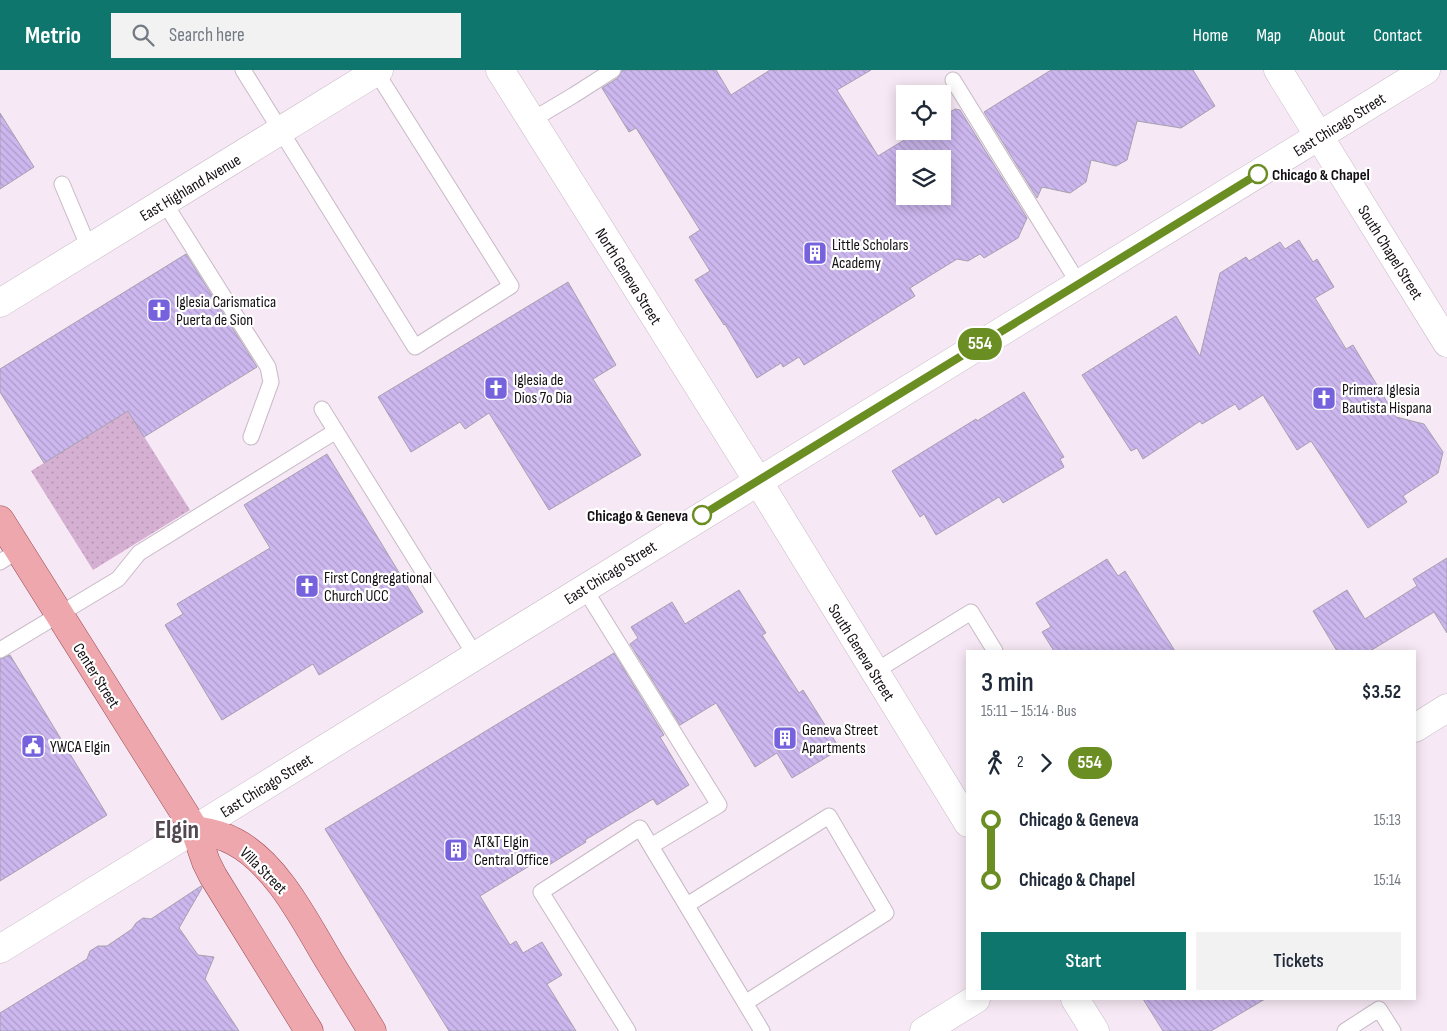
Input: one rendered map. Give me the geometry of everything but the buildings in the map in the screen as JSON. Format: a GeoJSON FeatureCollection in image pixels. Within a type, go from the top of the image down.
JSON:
{"type":"FeatureCollection","features":[{"type":"Feature","properties":{"kind":"main road","name":"Center Street"},"geometry":{"type":"LineString","coordinates":[[0,520],[9,556],[59,614],[195,830]]}},
{"type":"Feature","properties":{"kind":"main road"},"geometry":{"type":"LineString","coordinates":[[195,830],[203,855],[213,876],[309,1031]]}},
{"type":"Feature","properties":{"kind":"main road","name":"Villa Street"},"geometry":{"type":"LineString","coordinates":[[195,830],[234,842],[252,854],[278,880],[294,902],[372,1031]]}},
{"type":"Feature","properties":{"kind":"street","name":"North Geneva Street"},"geometry":{"type":"LineString","coordinates":[[500,70],[758,482]]}},
{"type":"Feature","properties":{"kind":"street","name":"South Chapel Street"},"geometry":{"type":"LineString","coordinates":[[1278,70],[1447,343]]}},
{"type":"Feature","properties":{"kind":"street","name":"East Chicago Street"},"geometry":{"type":"LineString","coordinates":[[0,949],[1426,70]]}},
{"type":"Feature","properties":{"kind":"street","name":"East Highland Avenue"},"geometry":{"type":"LineString","coordinates":[[0,303],[377,71]]}},
{"type":"Feature","properties":{"kind":"street","name":"South Geneva Street"},"geometry":{"type":"LineString","coordinates":[[758,482],[966,820]]}},
{"type":"Feature","properties":{"kind":"street"},"geometry":{"type":"LineString","coordinates":[[1416,727],[1447,708]]}},
{"type":"Feature","properties":{"kind":"street"},"geometry":{"type":"LineString","coordinates":[[924,1031],[974,1000]]}},
{"type":"Feature","properties":{"kind":"street"},"geometry":{"type":"LineString","coordinates":[[1077,1000],[1095,1031]]}},
{"type":"Feature","properties":{"kind":"lane"},"geometry":{"type":"LineString","coordinates":[[243,70],[415,347],[511,286],[377,71]]}},
{"type":"Feature","properties":{"kind":"lane"},"geometry":{"type":"LineString","coordinates":[[532,120],[613,70]]}},
{"type":"Feature","properties":{"kind":"lane"},"geometry":{"type":"LineString","coordinates":[[953,80],[1079,284]]}},
{"type":"Feature","properties":{"kind":"lane"},"geometry":{"type":"LineString","coordinates":[[62,184],[89,248]]}},
{"type":"Feature","properties":{"kind":"lane"},"geometry":{"type":"LineString","coordinates":[[164,202],[268,367],[271,382],[252,437]]}},
{"type":"Feature","properties":{"kind":"lane"},"geometry":{"type":"LineString","coordinates":[[322,409],[476,655]]}},
{"type":"Feature","properties":{"kind":"lane"},"geometry":{"type":"LineString","coordinates":[[0,650],[118,579],[139,553],[336,431]]}},
{"type":"Feature","properties":{"kind":"lane"},"geometry":{"type":"LineString","coordinates":[[584,588],[718,805],[651,846]]}},
{"type":"Feature","properties":{"kind":"lane"},"geometry":{"type":"LineString","coordinates":[[874,672],[971,612],[995,650]]}},
{"type":"Feature","properties":{"kind":"lane"},"geometry":{"type":"LineString","coordinates":[[687,905],[829,816],[886,913],[745,1003]]}},
{"type":"Feature","properties":{"kind":"lane"},"geometry":{"type":"LineString","coordinates":[[628,1031],[541,892],[640,828],[762,1031]]}},
{"type":"Feature","properties":{"kind":"lane"},"geometry":{"type":"LineString","coordinates":[[1345,1031],[1379,1009],[1393,1031]]}},
{"type":"Feature","properties":{"kind":"shaded area"},"geometry":{"type":"Polygon","coordinates":[[[128,411],[190,510],[93,570],[31,471],[128,411]]]}},
{"type":"Feature","properties":{"kind":"bus line","name":"554"},"geometry":{"type":"LineString","coordinates":[[702,515],[1258,174]]}},
{"type":"Feature","properties":{"kind":"place","name":"Chicago & Chapel"},"geometry":{"type":"Point","coordinates":[1258,174]}},
{"type":"Feature","properties":{"kind":"place","name":"Little Scholars Academy"},"geometry":{"type":"Point","coordinates":[815,253]}},
{"type":"Feature","properties":{"kind":"place","name":"Iglesia Carismatica Puerta de Sion"},"geometry":{"type":"Point","coordinates":[159,310]}},
{"type":"Feature","properties":{"kind":"place","name":"Iglesia de Dios 7o Dia"},"geometry":{"type":"Point","coordinates":[496,388]}},
{"type":"Feature","properties":{"kind":"place","name":"Primera Iglesia Bautista Hispana"},"geometry":{"type":"Point","coordinates":[1324,398]}},
{"type":"Feature","properties":{"kind":"place","name":"Chicago & Geneva"},"geometry":{"type":"Point","coordinates":[702,515]}},
{"type":"Feature","properties":{"kind":"place","name":"First Congregational Church UCC"},"geometry":{"type":"Point","coordinates":[307,586]}},
{"type":"Feature","properties":{"kind":"place","name":"Geneva Street Apartments"},"geometry":{"type":"Point","coordinates":[785,738]}},
{"type":"Feature","properties":{"kind":"place","name":"YWCA Elgin"},"geometry":{"type":"Point","coordinates":[33,746]}},
{"type":"Feature","properties":{"kind":"place","name":"AT&T Elgin Central Office"},"geometry":{"type":"Point","coordinates":[456,850]}},
{"type":"Feature","properties":{"kind":"district","name":"Elgin"},"geometry":{"type":"Point","coordinates":[177,829]}}]}
